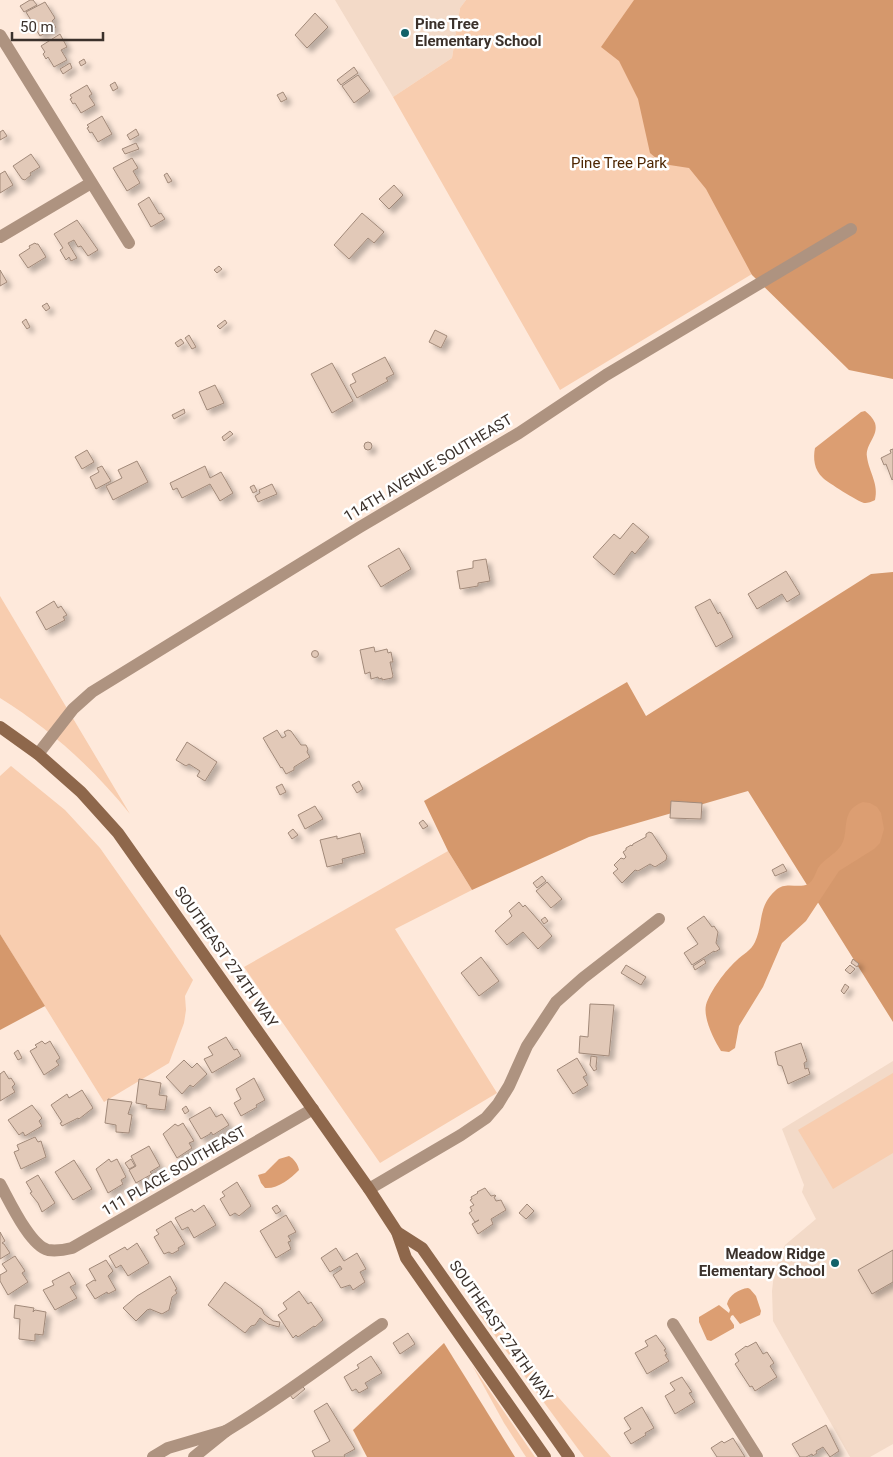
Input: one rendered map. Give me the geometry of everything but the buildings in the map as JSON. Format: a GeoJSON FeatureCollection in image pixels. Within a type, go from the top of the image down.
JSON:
{"type":"FeatureCollection","features":[{"type":"Feature","properties":{"kind":"main road","name":"SOUTHEAST 274TH WAY"},"geometry":{"type":"LineString","coordinates":[[0,727],[38,754],[81,792],[118,833],[369,1189],[397,1232],[406,1258],[545,1457]]}},
{"type":"Feature","properties":{"kind":"main road","name":"SOUTHEAST 274TH WAY"},"geometry":{"type":"LineString","coordinates":[[397,1232],[422,1248],[569,1457]]}},
{"type":"Feature","properties":{"kind":"street"},"geometry":{"type":"LineString","coordinates":[[0,35],[129,243]]}},
{"type":"Feature","properties":{"kind":"street"},"geometry":{"type":"LineString","coordinates":[[0,237],[92,183]]}},
{"type":"Feature","properties":{"kind":"street","name":"114TH AVENUE SOUTHEAST"},"geometry":{"type":"LineString","coordinates":[[38,754],[73,709],[92,692],[352,532],[518,433],[606,375],[851,229]]}},
{"type":"Feature","properties":{"kind":"street"},"geometry":{"type":"LineString","coordinates":[[369,1189],[461,1135],[486,1118],[498,1104],[509,1086],[527,1046],[556,1002],[583,978],[660,919]]}},
{"type":"Feature","properties":{"kind":"street","name":"111 PLACE SOUTHEAST"},"geometry":{"type":"LineString","coordinates":[[0,1184],[33,1240],[47,1250],[72,1248],[313,1109]]}},
{"type":"Feature","properties":{"kind":"street"},"geometry":{"type":"LineString","coordinates":[[194,1457],[226,1431],[286,1394],[309,1375],[382,1324]]}},
{"type":"Feature","properties":{"kind":"street"},"geometry":{"type":"LineString","coordinates":[[674,1324],[757,1457]]}},
{"type":"Feature","properties":{"kind":"street"},"geometry":{"type":"LineString","coordinates":[[153,1457],[168,1448],[226,1431]]}},
{"type":"Feature","properties":{"kind":"shaded area","name":"Pine Tree Elementary School"},"geometry":{"type":"Polygon","coordinates":[[[335,0],[466,0],[460,8],[452,58],[393,97],[335,0]]]}},
{"type":"Feature","properties":{"kind":"shaded area"},"geometry":{"type":"Polygon","coordinates":[[[634,0],[893,0],[893,379],[849,370],[752,275],[706,189],[689,168],[663,164],[650,153],[638,99],[619,61],[601,47],[634,0]]]}},
{"type":"Feature","properties":{"kind":"shaded area"},"geometry":{"type":"Polygon","coordinates":[[[865,411],[873,419],[876,428],[868,448],[867,457],[875,483],[876,494],[875,500],[864,503],[843,492],[823,478],[816,468],[814,456],[815,448],[861,412],[865,411]]]}},
{"type":"Feature","properties":{"kind":"shaded area"},"geometry":{"type":"Polygon","coordinates":[[[893,572],[893,1022],[748,791],[589,837],[472,890],[448,851],[424,801],[627,682],[646,716],[871,574],[893,572]]]}},
{"type":"Feature","properties":{"kind":"shaded area"},"geometry":{"type":"Polygon","coordinates":[[[863,802],[877,807],[881,813],[884,829],[880,843],[874,849],[839,871],[806,921],[782,943],[763,987],[739,1026],[735,1048],[729,1052],[721,1051],[712,1035],[706,1016],[706,1005],[711,993],[728,970],[753,945],[758,935],[763,909],[770,896],[780,887],[804,885],[813,879],[820,865],[840,847],[845,835],[850,811],[863,802]]]}},
{"type":"Feature","properties":{"kind":"shaded area"},"geometry":{"type":"Polygon","coordinates":[[[0,934],[45,1006],[0,1030],[0,934]]]}},
{"type":"Feature","properties":{"kind":"shaded area","name":"Meadow Ridge Elementary School"},"geometry":{"type":"Polygon","coordinates":[[[893,1061],[893,1444],[870,1457],[850,1457],[773,1321],[772,1291],[774,1273],[781,1253],[785,1245],[816,1219],[802,1192],[804,1185],[782,1129],[893,1061]]]}},
{"type":"Feature","properties":{"kind":"shaded area"},"geometry":{"type":"Polygon","coordinates":[[[289,1156],[296,1162],[299,1170],[279,1185],[265,1188],[258,1175],[265,1173],[279,1159],[289,1156]]]}},
{"type":"Feature","properties":{"kind":"shaded area"},"geometry":{"type":"Polygon","coordinates":[[[748,1288],[756,1296],[761,1311],[760,1315],[740,1324],[733,1315],[730,1319],[734,1328],[711,1341],[707,1340],[699,1322],[699,1317],[719,1305],[729,1313],[730,1310],[727,1304],[732,1295],[748,1288]]]}},
{"type":"Feature","properties":{"kind":"shaded area"},"geometry":{"type":"Polygon","coordinates":[[[444,1343],[515,1457],[367,1457],[353,1430],[444,1343]]]}},
{"type":"Feature","properties":{"kind":"green space","name":"Pine Tree Park"},"geometry":{"type":"Polygon","coordinates":[[[466,0],[893,0],[893,189],[560,390],[393,97],[452,58],[460,8],[466,0]]]}},
{"type":"Feature","properties":{"kind":"green space"},"geometry":{"type":"Polygon","coordinates":[[[0,596],[130,814],[70,750],[0,698],[0,596]]]}},
{"type":"Feature","properties":{"kind":"green space"},"geometry":{"type":"Polygon","coordinates":[[[11,766],[65,810],[100,848],[193,980],[185,996],[186,1010],[184,1023],[169,1063],[104,1102],[0,934],[0,776],[11,766]]]}},
{"type":"Feature","properties":{"kind":"green space"},"geometry":{"type":"Polygon","coordinates":[[[448,851],[472,890],[395,929],[497,1093],[380,1163],[244,967],[448,851]]]}},
{"type":"Feature","properties":{"kind":"green space"},"geometry":{"type":"Polygon","coordinates":[[[893,1073],[893,1153],[833,1189],[798,1130],[893,1073]]]}},
{"type":"Feature","properties":{"kind":"green space"},"geometry":{"type":"Polygon","coordinates":[[[479,1314],[508,1340],[611,1457],[584,1457],[479,1314]]]}},
{"type":"Feature","properties":{"kind":"green space"},"geometry":{"type":"Polygon","coordinates":[[[472,1365],[535,1457],[526,1457],[504,1423],[472,1365]]]}},
{"type":"Feature","properties":{"kind":"place","name":"Pine Tree Elementary School"},"geometry":{"type":"Point","coordinates":[405,33]}},
{"type":"Feature","properties":{"kind":"place","name":"Meadow Ridge Elementary School"},"geometry":{"type":"Point","coordinates":[835,1263]}}]}
